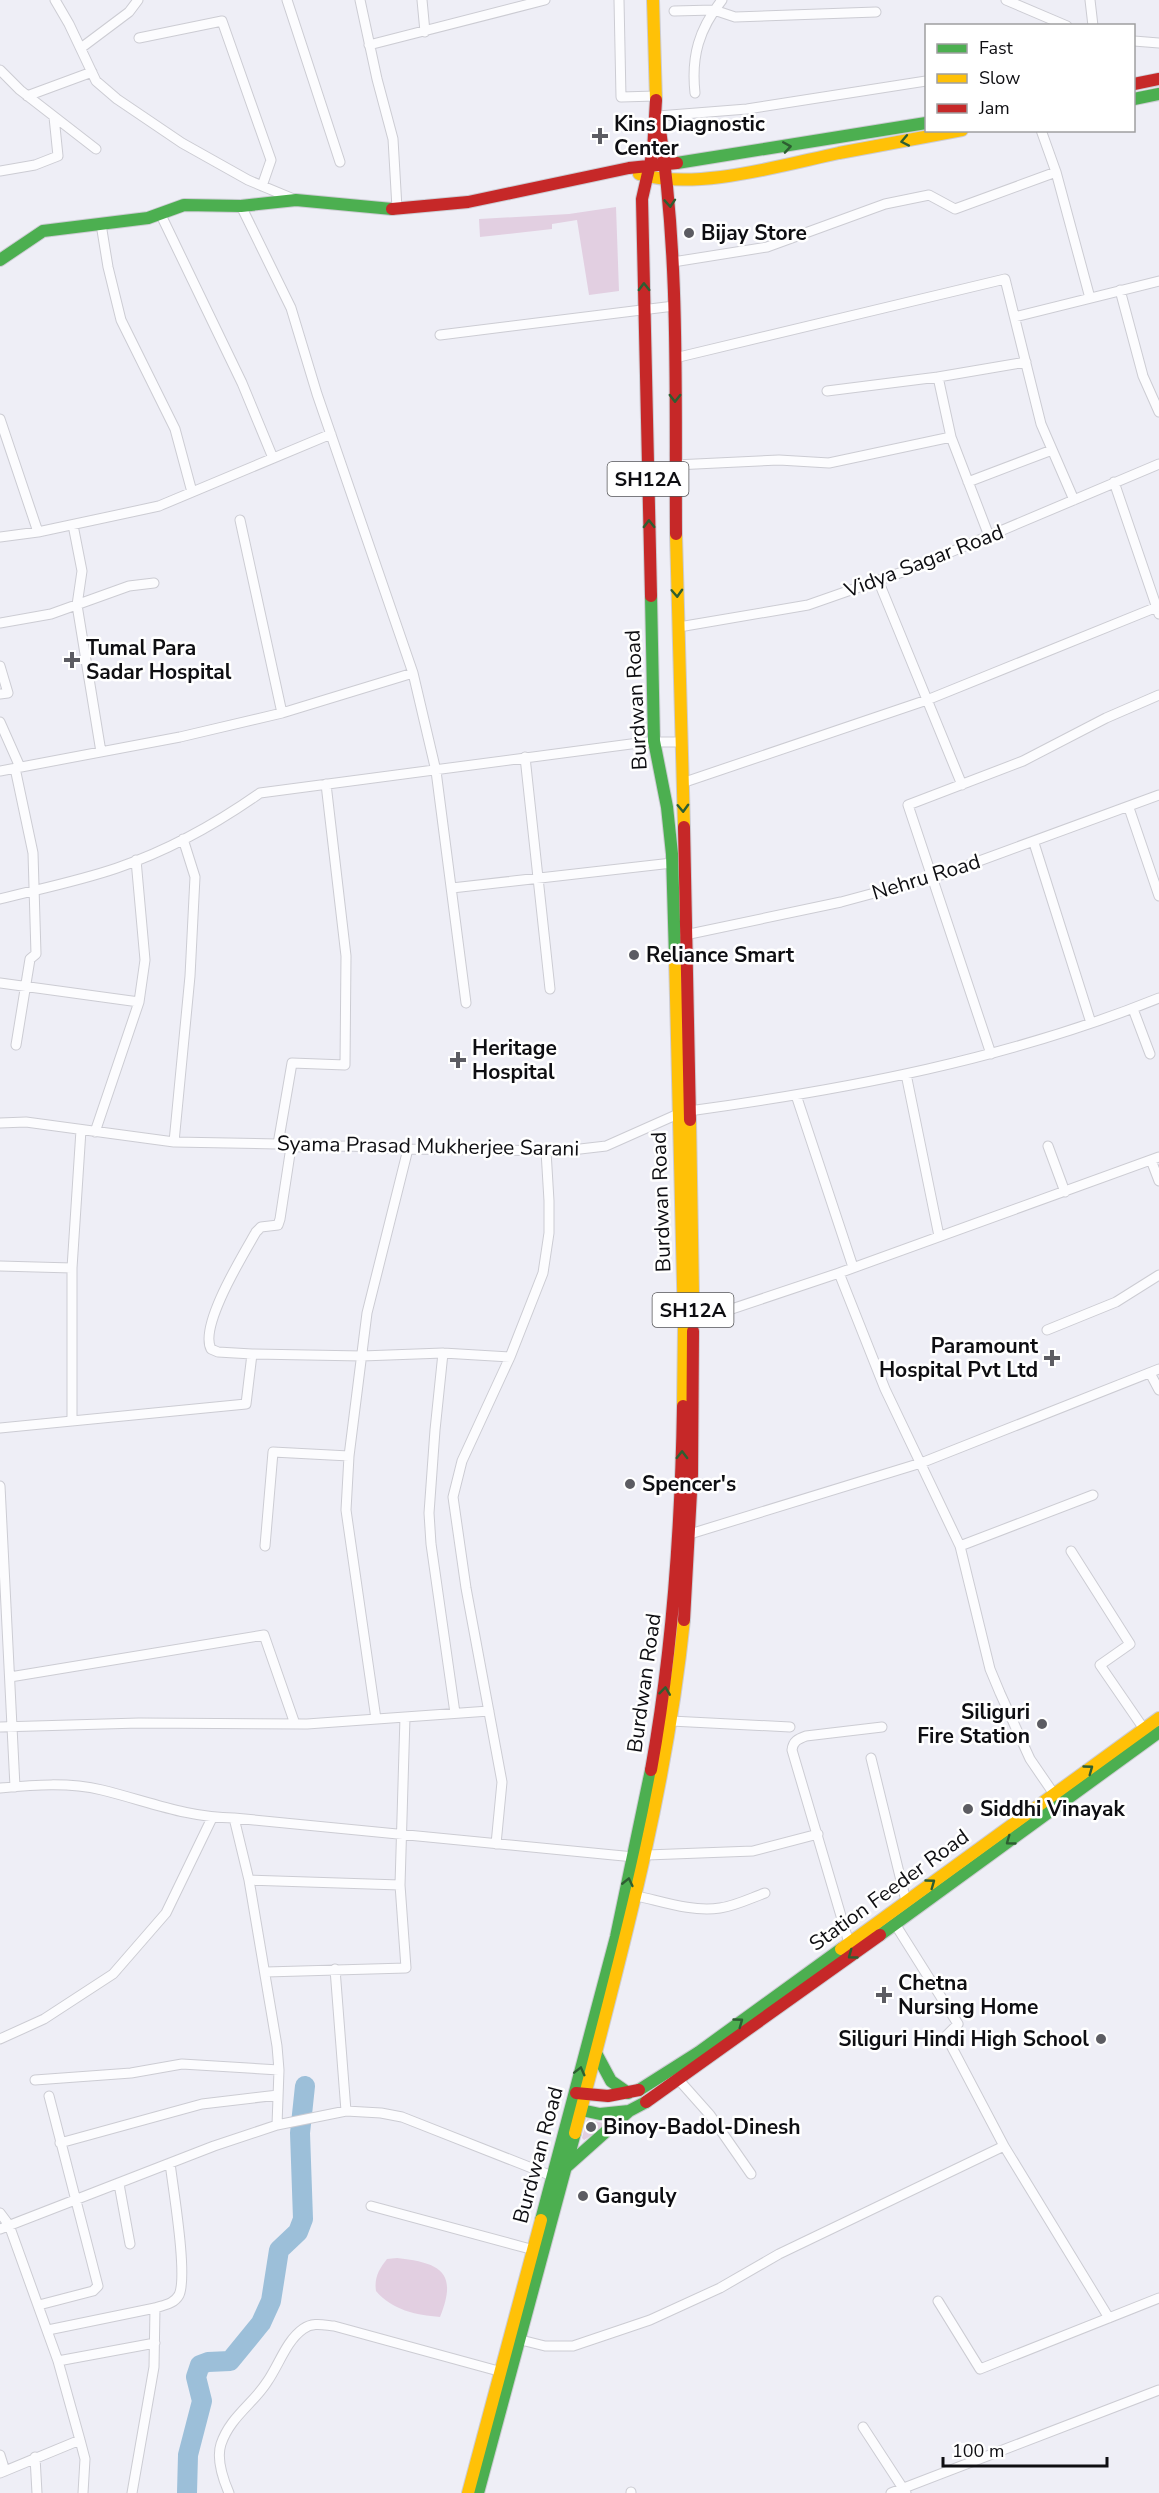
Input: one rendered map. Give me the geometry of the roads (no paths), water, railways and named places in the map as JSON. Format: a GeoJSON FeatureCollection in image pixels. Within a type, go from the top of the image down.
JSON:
{"type":"FeatureCollection","features":[{"type":"Feature","properties":{"kind":"main road","name":"Burdwan Road"},"geometry":{"type":"LineString","coordinates":[[653,0],[656,100],[653,151],[646,172],[642,199],[654,741],[667,807],[680,936]]}},
{"type":"Feature","properties":{"kind":"main road"},"geometry":{"type":"LineString","coordinates":[[1135,84],[1159,79]]}},
{"type":"Feature","properties":{"kind":"main road"},"geometry":{"type":"LineString","coordinates":[[1135,99],[1159,94]]}},
{"type":"Feature","properties":{"kind":"main road","name":"Burdwan Road"},"geometry":{"type":"LineString","coordinates":[[580,2094],[640,1856],[671,1721],[681,1648],[694,1456],[688,1323],[680,936],[682,742],[675,465],[673,262],[668,180],[656,100]]}},
{"type":"Feature","properties":{"kind":"main road"},"geometry":{"type":"LineString","coordinates":[[646,172],[666,164],[925,123]]}},
{"type":"Feature","properties":{"kind":"main road"},"geometry":{"type":"LineString","coordinates":[[0,260],[43,231],[148,218],[184,205],[241,206],[296,200],[332,205],[397,208],[468,202],[628,168],[668,180],[750,171],[952,132]]}},
{"type":"Feature","properties":{"kind":"main road","name":"Burdwan Road"},"geometry":{"type":"LineString","coordinates":[[527,2299],[534,2250],[552,2176],[580,2094],[597,2053],[637,1896],[640,1856],[672,1634],[682,1480],[688,1323]]}},
{"type":"Feature","properties":{"kind":"main road","name":"Station Feeder Road"},"geometry":{"type":"LineString","coordinates":[[629,2111],[646,2102],[895,1924],[1159,1718]]}},
{"type":"Feature","properties":{"kind":"main road","name":"Station Feeder Road"},"geometry":{"type":"LineString","coordinates":[[633,2092],[699,2052],[906,1901],[1159,1732]]}},
{"type":"Feature","properties":{"kind":"main road"},"geometry":{"type":"LineString","coordinates":[[597,2053],[607,2077],[620,2090],[633,2092]]}},
{"type":"Feature","properties":{"kind":"main road"},"geometry":{"type":"LineString","coordinates":[[580,2094],[602,2097],[633,2092]]}},
{"type":"Feature","properties":{"kind":"main road","name":"Burdwan Road"},"geometry":{"type":"LineString","coordinates":[[478,2493],[516,2338],[564,2169],[575,2109]]}},
{"type":"Feature","properties":{"kind":"main road"},"geometry":{"type":"LineString","coordinates":[[575,2109],[607,2114],[629,2111]]}},
{"type":"Feature","properties":{"kind":"main road"},"geometry":{"type":"LineString","coordinates":[[564,2169],[629,2111]]}},
{"type":"Feature","properties":{"kind":"main road","name":"Burdwan Road"},"geometry":{"type":"LineString","coordinates":[[468,2493],[502,2372],[516,2338]]}},
{"type":"Feature","properties":{"kind":"street"},"geometry":{"type":"LineString","coordinates":[[55,0],[96,81],[117,99],[182,143],[262,186],[296,200]]}},
{"type":"Feature","properties":{"kind":"street"},"geometry":{"type":"LineString","coordinates":[[81,48],[129,12],[138,0]]}},
{"type":"Feature","properties":{"kind":"street"},"geometry":{"type":"LineString","coordinates":[[287,0],[340,162]]}},
{"type":"Feature","properties":{"kind":"street"},"geometry":{"type":"LineString","coordinates":[[360,0],[393,139],[397,208]]}},
{"type":"Feature","properties":{"kind":"street"},"geometry":{"type":"LineString","coordinates":[[422,0],[425,32]]}},
{"type":"Feature","properties":{"kind":"street"},"geometry":{"type":"LineString","coordinates":[[369,45],[545,0]]}},
{"type":"Feature","properties":{"kind":"street"},"geometry":{"type":"LineString","coordinates":[[619,0],[621,97],[656,100]]}},
{"type":"Feature","properties":{"kind":"street"},"geometry":{"type":"LineString","coordinates":[[695,93],[693,77],[698,44],[703,28],[722,0]]}},
{"type":"Feature","properties":{"kind":"street"},"geometry":{"type":"LineString","coordinates":[[1006,0],[1062,24]]}},
{"type":"Feature","properties":{"kind":"street"},"geometry":{"type":"LineString","coordinates":[[1090,0],[1093,24]]}},
{"type":"Feature","properties":{"kind":"street"},"geometry":{"type":"LineString","coordinates":[[674,11],[714,10],[735,17],[876,12]]}},
{"type":"Feature","properties":{"kind":"street"},"geometry":{"type":"LineString","coordinates":[[139,38],[222,21],[271,160],[262,186]]}},
{"type":"Feature","properties":{"kind":"street"},"geometry":{"type":"LineString","coordinates":[[1135,41],[1159,44]]}},
{"type":"Feature","properties":{"kind":"street"},"geometry":{"type":"LineString","coordinates":[[0,70],[27,96],[96,149]]}},
{"type":"Feature","properties":{"kind":"street"},"geometry":{"type":"LineString","coordinates":[[27,96],[92,72]]}},
{"type":"Feature","properties":{"kind":"street"},"geometry":{"type":"LineString","coordinates":[[658,116],[747,109],[925,81]]}},
{"type":"Feature","properties":{"kind":"street"},"geometry":{"type":"LineString","coordinates":[[0,171],[35,165],[58,156],[54,117]]}},
{"type":"Feature","properties":{"kind":"street"},"geometry":{"type":"LineString","coordinates":[[1042,132],[1056,172],[1090,298]]}},
{"type":"Feature","properties":{"kind":"street"},"geometry":{"type":"LineString","coordinates":[[673,262],[767,247],[885,204],[929,195],[955,209],[1056,172]]}},
{"type":"Feature","properties":{"kind":"street"},"geometry":{"type":"LineString","coordinates":[[241,206],[291,308],[331,434],[413,673],[436,771],[466,1003]]}},
{"type":"Feature","properties":{"kind":"street"},"geometry":{"type":"LineString","coordinates":[[160,213],[242,383],[273,458]]}},
{"type":"Feature","properties":{"kind":"street"},"geometry":{"type":"LineString","coordinates":[[101,224],[108,267],[121,320],[175,429],[192,492]]}},
{"type":"Feature","properties":{"kind":"street"},"geometry":{"type":"LineString","coordinates":[[675,358],[1005,279],[1041,424],[1074,500]]}},
{"type":"Feature","properties":{"kind":"street"},"geometry":{"type":"LineString","coordinates":[[1015,317],[1159,281]]}},
{"type":"Feature","properties":{"kind":"street"},"geometry":{"type":"LineString","coordinates":[[1120,291],[1143,376],[1150,381],[1159,412]]}},
{"type":"Feature","properties":{"kind":"street"},"geometry":{"type":"LineString","coordinates":[[440,335],[674,306]]}},
{"type":"Feature","properties":{"kind":"street"},"geometry":{"type":"LineString","coordinates":[[827,391],[938,377],[1026,362]]}},
{"type":"Feature","properties":{"kind":"street"},"geometry":{"type":"LineString","coordinates":[[938,377],[951,437],[989,536]]}},
{"type":"Feature","properties":{"kind":"street"},"geometry":{"type":"LineString","coordinates":[[0,419],[38,532]]}},
{"type":"Feature","properties":{"kind":"street"},"geometry":{"type":"LineString","coordinates":[[0,537],[38,532],[159,506],[331,434]]}},
{"type":"Feature","properties":{"kind":"street"},"geometry":{"type":"LineString","coordinates":[[675,465],[779,460],[829,463],[951,437]]}},
{"type":"Feature","properties":{"kind":"street"},"geometry":{"type":"LineString","coordinates":[[968,482],[1052,450]]}},
{"type":"Feature","properties":{"kind":"street","name":"Vidya Sagar Road"},"geometry":{"type":"LineString","coordinates":[[679,627],[808,605],[989,536],[1159,464]]}},
{"type":"Feature","properties":{"kind":"street"},"geometry":{"type":"LineString","coordinates":[[682,783],[927,700],[1158,610],[1114,482]]}},
{"type":"Feature","properties":{"kind":"street"},"geometry":{"type":"LineString","coordinates":[[240,520],[282,713]]}},
{"type":"Feature","properties":{"kind":"street"},"geometry":{"type":"LineString","coordinates":[[73,525],[82,571],[77,605],[100,752]]}},
{"type":"Feature","properties":{"kind":"street"},"geometry":{"type":"LineString","coordinates":[[878,580],[962,785]]}},
{"type":"Feature","properties":{"kind":"street"},"geometry":{"type":"LineString","coordinates":[[0,623],[51,614],[129,586],[154,583]]}},
{"type":"Feature","properties":{"kind":"street"},"geometry":{"type":"LineString","coordinates":[[0,666],[8,693],[0,694]]}},
{"type":"Feature","properties":{"kind":"street"},"geometry":{"type":"LineString","coordinates":[[0,771],[180,738],[282,713],[413,673]]}},
{"type":"Feature","properties":{"kind":"street"},"geometry":{"type":"LineString","coordinates":[[991,1054],[908,805],[1023,761],[1106,718],[1159,695]]}},
{"type":"Feature","properties":{"kind":"street"},"geometry":{"type":"LineString","coordinates":[[0,722],[18,768],[33,853],[35,890],[36,954],[30,959],[15,1046]]}},
{"type":"Feature","properties":{"kind":"street"},"geometry":{"type":"LineString","coordinates":[[0,899],[117,868],[183,839],[227,816],[260,793],[654,741],[682,742]]}},
{"type":"Feature","properties":{"kind":"street"},"geometry":{"type":"LineString","coordinates":[[525,757],[550,989]]}},
{"type":"Feature","properties":{"kind":"street"},"geometry":{"type":"LineString","coordinates":[[278,1144],[292,1063],[345,1065],[346,956],[326,784]]}},
{"type":"Feature","properties":{"kind":"street","name":"Nehru Road"},"geometry":{"type":"LineString","coordinates":[[680,936],[841,902],[942,875],[1129,808],[1159,795]]}},
{"type":"Feature","properties":{"kind":"street"},"geometry":{"type":"LineString","coordinates":[[1129,808],[1159,896]]}},
{"type":"Feature","properties":{"kind":"street"},"geometry":{"type":"LineString","coordinates":[[174,1142],[190,976],[195,877],[183,839]]}},
{"type":"Feature","properties":{"kind":"street"},"geometry":{"type":"LineString","coordinates":[[1034,843],[1091,1023]]}},
{"type":"Feature","properties":{"kind":"street"},"geometry":{"type":"LineString","coordinates":[[95,1132],[139,1002],[145,960],[136,860]]}},
{"type":"Feature","properties":{"kind":"street"},"geometry":{"type":"LineString","coordinates":[[452,888],[672,862]]}},
{"type":"Feature","properties":{"kind":"street"},"geometry":{"type":"LineString","coordinates":[[0,983],[139,1002]]}},
{"type":"Feature","properties":{"kind":"street","name":"Syama Prasad Mukherjee Sarani"},"geometry":{"type":"LineString","coordinates":[[0,1123],[26,1122],[174,1142],[278,1144],[291,1147],[348,1146],[546,1151],[606,1146],[684,1112],[860,1085],[991,1054],[1133,1009],[1159,998]]}},
{"type":"Feature","properties":{"kind":"street"},"geometry":{"type":"LineString","coordinates":[[1133,1009],[1150,1054]]}},
{"type":"Feature","properties":{"kind":"street"},"geometry":{"type":"LineString","coordinates":[[906,1074],[939,1236]]}},
{"type":"Feature","properties":{"kind":"street"},"geometry":{"type":"LineString","coordinates":[[796,1095],[853,1267]]}},
{"type":"Feature","properties":{"kind":"street"},"geometry":{"type":"LineString","coordinates":[[72,1421],[72,1268],[81,1130]]}},
{"type":"Feature","properties":{"kind":"street"},"geometry":{"type":"LineString","coordinates":[[1048,1146],[1065,1192]]}},
{"type":"Feature","properties":{"kind":"street"},"geometry":{"type":"LineString","coordinates":[[291,1147],[280,1219],[278,1224],[261,1227],[256,1232],[217,1305],[211,1320],[208,1344],[211,1349],[218,1352],[252,1354],[362,1356],[443,1353],[510,1357]]}},
{"type":"Feature","properties":{"kind":"street"},"geometry":{"type":"LineString","coordinates":[[375,1719],[346,1510],[349,1456],[367,1313],[408,1149]]}},
{"type":"Feature","properties":{"kind":"street"},"geometry":{"type":"LineString","coordinates":[[496,1844],[502,1782],[466,1588],[453,1497],[462,1461],[510,1357],[543,1273],[549,1211],[546,1151]]}},
{"type":"Feature","properties":{"kind":"street"},"geometry":{"type":"LineString","coordinates":[[688,1323],[839,1273],[1155,1159],[1159,1180]]}},
{"type":"Feature","properties":{"kind":"street"},"geometry":{"type":"LineString","coordinates":[[0,1266],[72,1268]]}},
{"type":"Feature","properties":{"kind":"street"},"geometry":{"type":"LineString","coordinates":[[839,1273],[885,1389],[960,1546],[990,1669],[1030,1759],[1057,1799]]}},
{"type":"Feature","properties":{"kind":"street"},"geometry":{"type":"LineString","coordinates":[[1047,1330],[1116,1302],[1159,1275]]}},
{"type":"Feature","properties":{"kind":"street"},"geometry":{"type":"LineString","coordinates":[[443,1353],[429,1513],[431,1544],[455,1713]]}},
{"type":"Feature","properties":{"kind":"street"},"geometry":{"type":"LineString","coordinates":[[0,1428],[246,1404],[252,1354]]}},
{"type":"Feature","properties":{"kind":"street"},"geometry":{"type":"LineString","coordinates":[[690,1534],[921,1463],[1155,1371],[1159,1389]]}},
{"type":"Feature","properties":{"kind":"street"},"geometry":{"type":"LineString","coordinates":[[264,1546],[273,1452],[349,1456]]}},
{"type":"Feature","properties":{"kind":"street"},"geometry":{"type":"LineString","coordinates":[[0,1486],[15,1787]]}},
{"type":"Feature","properties":{"kind":"street"},"geometry":{"type":"LineString","coordinates":[[960,1546],[1094,1495]]}},
{"type":"Feature","properties":{"kind":"street"},"geometry":{"type":"LineString","coordinates":[[1071,1551],[1130,1644],[1100,1665],[1144,1729]]}},
{"type":"Feature","properties":{"kind":"street"},"geometry":{"type":"LineString","coordinates":[[10,1677],[264,1635],[295,1724]]}},
{"type":"Feature","properties":{"kind":"street"},"geometry":{"type":"LineString","coordinates":[[0,1727],[140,1723],[295,1724],[489,1711]]}},
{"type":"Feature","properties":{"kind":"street"},"geometry":{"type":"LineString","coordinates":[[266,1972],[406,1968],[400,1885],[405,1717]]}},
{"type":"Feature","properties":{"kind":"street"},"geometry":{"type":"LineString","coordinates":[[671,1721],[790,1727]]}},
{"type":"Feature","properties":{"kind":"street"},"geometry":{"type":"LineString","coordinates":[[849,1942],[792,1750],[793,1744],[798,1739],[806,1736],[882,1727]]}},
{"type":"Feature","properties":{"kind":"street"},"geometry":{"type":"LineString","coordinates":[[872,1758],[906,1901]]}},
{"type":"Feature","properties":{"kind":"street"},"geometry":{"type":"LineString","coordinates":[[0,1788],[69,1785],[101,1790],[187,1814],[212,1818],[234,1818],[640,1856],[753,1851],[818,1834]]}},
{"type":"Feature","properties":{"kind":"street"},"geometry":{"type":"LineString","coordinates":[[0,2039],[44,2019],[113,1974],[166,1914],[212,1818]]}},
{"type":"Feature","properties":{"kind":"street"},"geometry":{"type":"LineString","coordinates":[[234,1818],[249,1880],[266,1972],[279,2070],[277,2125]]}},
{"type":"Feature","properties":{"kind":"street"},"geometry":{"type":"LineString","coordinates":[[249,1880],[400,1885]]}},
{"type":"Feature","properties":{"kind":"street"},"geometry":{"type":"LineString","coordinates":[[637,1896],[675,1905],[707,1909],[722,1908],[765,1893]]}},
{"type":"Feature","properties":{"kind":"street"},"geometry":{"type":"LineString","coordinates":[[895,1924],[958,2024],[946,2036],[1004,2146],[1109,2318]]}},
{"type":"Feature","properties":{"kind":"street"},"geometry":{"type":"LineString","coordinates":[[335,1969],[346,2111]]}},
{"type":"Feature","properties":{"kind":"street"},"geometry":{"type":"LineString","coordinates":[[35,2080],[131,2073],[182,2064],[279,2070]]}},
{"type":"Feature","properties":{"kind":"street"},"geometry":{"type":"LineString","coordinates":[[678,2079],[710,2115],[750,2174]]}},
{"type":"Feature","properties":{"kind":"street"},"geometry":{"type":"LineString","coordinates":[[60,2143],[202,2104],[278,2095]]}},
{"type":"Feature","properties":{"kind":"street"},"geometry":{"type":"LineString","coordinates":[[39,2305],[93,2291],[98,2286],[49,2096]]}},
{"type":"Feature","properties":{"kind":"street"},"geometry":{"type":"LineString","coordinates":[[5,2227],[170,2163],[277,2125],[346,2111],[369,2111],[402,2117],[552,2176]]}},
{"type":"Feature","properties":{"kind":"street"},"geometry":{"type":"LineString","coordinates":[[516,2338],[545,2346],[573,2346],[650,2320],[720,2288],[779,2254],[1004,2146]]}},
{"type":"Feature","properties":{"kind":"street"},"geometry":{"type":"LineString","coordinates":[[48,2330],[155,2308],[174,2301],[181,2289],[181,2266],[170,2163]]}},
{"type":"Feature","properties":{"kind":"street"},"geometry":{"type":"LineString","coordinates":[[119,2184],[130,2244]]}},
{"type":"Feature","properties":{"kind":"street"},"geometry":{"type":"LineString","coordinates":[[370,2206],[534,2250]]}},
{"type":"Feature","properties":{"kind":"street"},"geometry":{"type":"LineString","coordinates":[[0,2213],[39,2305],[58,2361],[85,2459],[83,2493]]}},
{"type":"Feature","properties":{"kind":"street"},"geometry":{"type":"LineString","coordinates":[[938,2301],[980,2369],[1159,2298]]}},
{"type":"Feature","properties":{"kind":"street"},"geometry":{"type":"LineString","coordinates":[[132,2493],[154,2367],[155,2308]]}},
{"type":"Feature","properties":{"kind":"street"},"geometry":{"type":"LineString","coordinates":[[229,2493],[219,2457],[225,2433],[231,2422],[268,2382],[295,2337],[311,2325],[334,2326],[502,2372]]}},
{"type":"Feature","properties":{"kind":"street"},"geometry":{"type":"LineString","coordinates":[[58,2361],[155,2343]]}},
{"type":"Feature","properties":{"kind":"street"},"geometry":{"type":"LineString","coordinates":[[891,2493],[905,2491],[1159,2390]]}},
{"type":"Feature","properties":{"kind":"street"},"geometry":{"type":"LineString","coordinates":[[863,2427],[905,2491]]}},
{"type":"Feature","properties":{"kind":"street"},"geometry":{"type":"LineString","coordinates":[[0,2455],[3,2472],[80,2440]]}},
{"type":"Feature","properties":{"kind":"street"},"geometry":{"type":"LineString","coordinates":[[35,2457],[37,2493]]}},
{"type":"Feature","properties":{"kind":"waterway"},"geometry":{"type":"LineString","coordinates":[[187,2493],[188,2455],[202,2401],[196,2377],[200,2365],[208,2362],[230,2361],[261,2323],[271,2301],[279,2250],[298,2232],[303,2219],[300,2133],[305,2086]]}},
{"type":"Feature","properties":{"kind":"place","name":"Kins Diagnostic Center"},"geometry":{"type":"Point","coordinates":[600,136]}},
{"type":"Feature","properties":{"kind":"place","name":"Bijay Store"},"geometry":{"type":"Point","coordinates":[689,233]}},
{"type":"Feature","properties":{"kind":"place","name":"Tumal Para Sadar Hospital"},"geometry":{"type":"Point","coordinates":[72,660]}},
{"type":"Feature","properties":{"kind":"place","name":"Reliance Smart"},"geometry":{"type":"Point","coordinates":[634,955]}},
{"type":"Feature","properties":{"kind":"place","name":"Heritage Hospital"},"geometry":{"type":"Point","coordinates":[458,1060]}},
{"type":"Feature","properties":{"kind":"place","name":"Paramount Hospital Pvt Ltd"},"geometry":{"type":"Point","coordinates":[1052,1358]}},
{"type":"Feature","properties":{"kind":"place","name":"Spencer's"},"geometry":{"type":"Point","coordinates":[630,1484]}},
{"type":"Feature","properties":{"kind":"place","name":"Siliguri Fire Station"},"geometry":{"type":"Point","coordinates":[1042,1724]}},
{"type":"Feature","properties":{"kind":"place","name":"Siddhi Vinayak"},"geometry":{"type":"Point","coordinates":[968,1809]}},
{"type":"Feature","properties":{"kind":"place","name":"Chetna Nursing Home"},"geometry":{"type":"Point","coordinates":[884,1995]}},
{"type":"Feature","properties":{"kind":"place","name":"Siliguri Hindi High School"},"geometry":{"type":"Point","coordinates":[1101,2039]}},
{"type":"Feature","properties":{"kind":"place","name":"Binoy-Badol-Dinesh"},"geometry":{"type":"Point","coordinates":[591,2127]}},
{"type":"Feature","properties":{"kind":"place","name":"Ganguly"},"geometry":{"type":"Point","coordinates":[583,2196]}}]}
